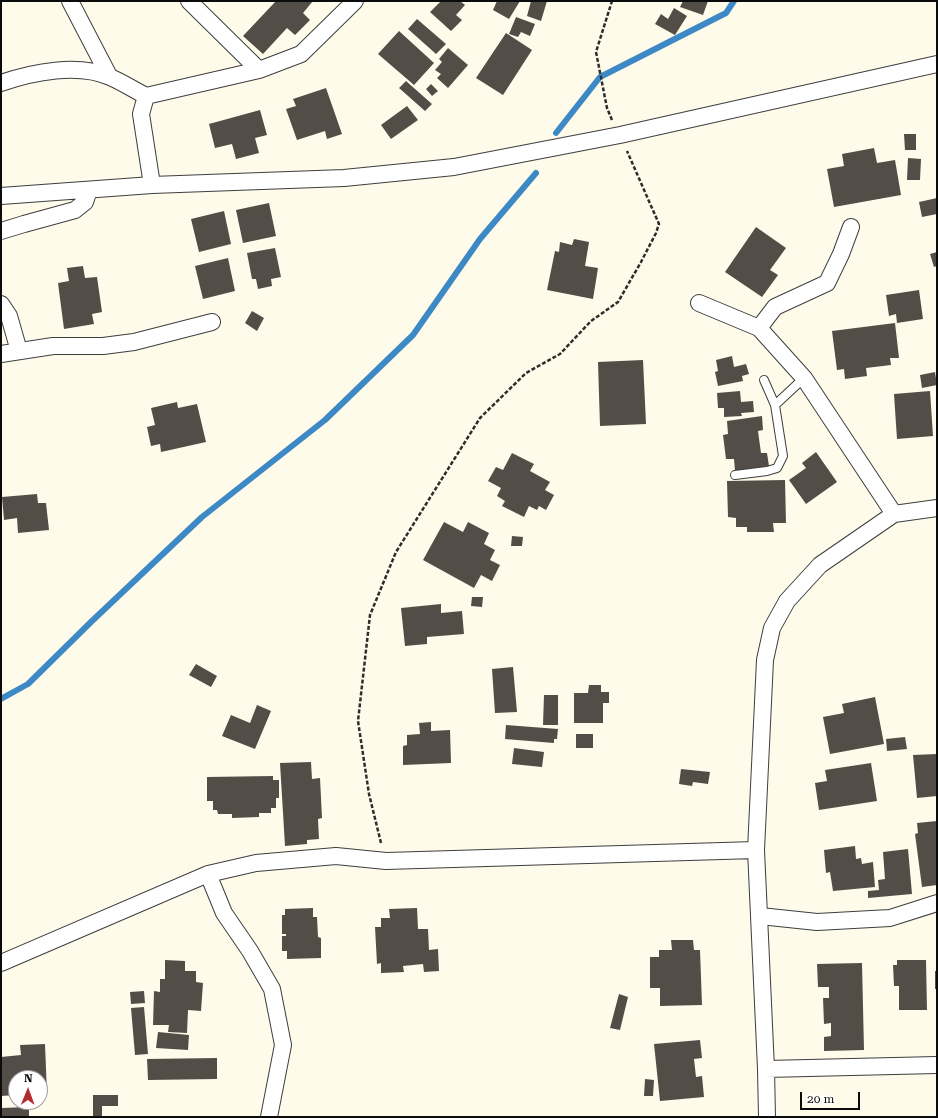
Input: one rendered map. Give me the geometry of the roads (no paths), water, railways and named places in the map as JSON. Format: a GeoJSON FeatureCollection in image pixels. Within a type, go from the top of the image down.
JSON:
{"type":"FeatureCollection","features":[{"type":"Feature","properties":{"kind":"street"},"geometry":{"type":"LineString","coordinates":[[189,1],[259,70]]}},
{"type":"Feature","properties":{"kind":"street"},"geometry":{"type":"LineString","coordinates":[[1,83],[37,72],[82,70],[109,76],[146,96],[259,70],[300,54],[355,1]]}},
{"type":"Feature","properties":{"kind":"street"},"geometry":{"type":"LineString","coordinates":[[70,2],[109,76]]}},
{"type":"Feature","properties":{"kind":"street"},"geometry":{"type":"LineString","coordinates":[[1,196],[152,185],[344,178],[454,167],[620,135],[937,64]]}},
{"type":"Feature","properties":{"kind":"street"},"geometry":{"type":"LineString","coordinates":[[146,96],[141,114],[152,185]]}},
{"type":"Feature","properties":{"kind":"street"},"geometry":{"type":"LineString","coordinates":[[1,231],[75,210],[85,202],[89,190]]}},
{"type":"Feature","properties":{"kind":"street"},"geometry":{"type":"LineString","coordinates":[[759,328],[775,307],[827,283],[841,254],[851,227]]}},
{"type":"Feature","properties":{"kind":"street"},"geometry":{"type":"LineString","coordinates":[[699,303],[759,328],[804,378],[894,514]]}},
{"type":"Feature","properties":{"kind":"street"},"geometry":{"type":"LineString","coordinates":[[1,304],[9,316],[19,351]]}},
{"type":"Feature","properties":{"kind":"street"},"geometry":{"type":"LineString","coordinates":[[1,354],[53,346],[103,346],[134,342],[212,322]]}},
{"type":"Feature","properties":{"kind":"street"},"geometry":{"type":"LineString","coordinates":[[767,1117],[760,916],[756,850],[765,660],[772,628],[787,601],[820,565],[894,514],[937,508]]}},
{"type":"Feature","properties":{"kind":"street"},"geometry":{"type":"LineString","coordinates":[[1,963],[208,874],[256,863],[336,856],[386,861],[756,850]]}},
{"type":"Feature","properties":{"kind":"street"},"geometry":{"type":"LineString","coordinates":[[208,874],[224,913],[250,951],[272,989],[283,1045],[269,1117]]}},
{"type":"Feature","properties":{"kind":"street"},"geometry":{"type":"LineString","coordinates":[[760,916],[818,922],[890,918],[937,903]]}},
{"type":"Feature","properties":{"kind":"street"},"geometry":{"type":"LineString","coordinates":[[766,1069],[937,1066]]}},
{"type":"Feature","properties":{"kind":"lane"},"geometry":{"type":"LineString","coordinates":[[775,405],[804,378]]}},
{"type":"Feature","properties":{"kind":"lane"},"geometry":{"type":"LineString","coordinates":[[735,475],[767,471],[777,468],[783,456],[775,405],[764,380]]}},
{"type":"Feature","properties":{"kind":"waterway"},"geometry":{"type":"LineString","coordinates":[[556,133],[600,77],[726,13],[734,1]]}},
{"type":"Feature","properties":{"kind":"waterway"},"geometry":{"type":"LineString","coordinates":[[1,699],[28,684],[202,517],[325,420],[413,335],[480,239],[536,173]]}}]}
